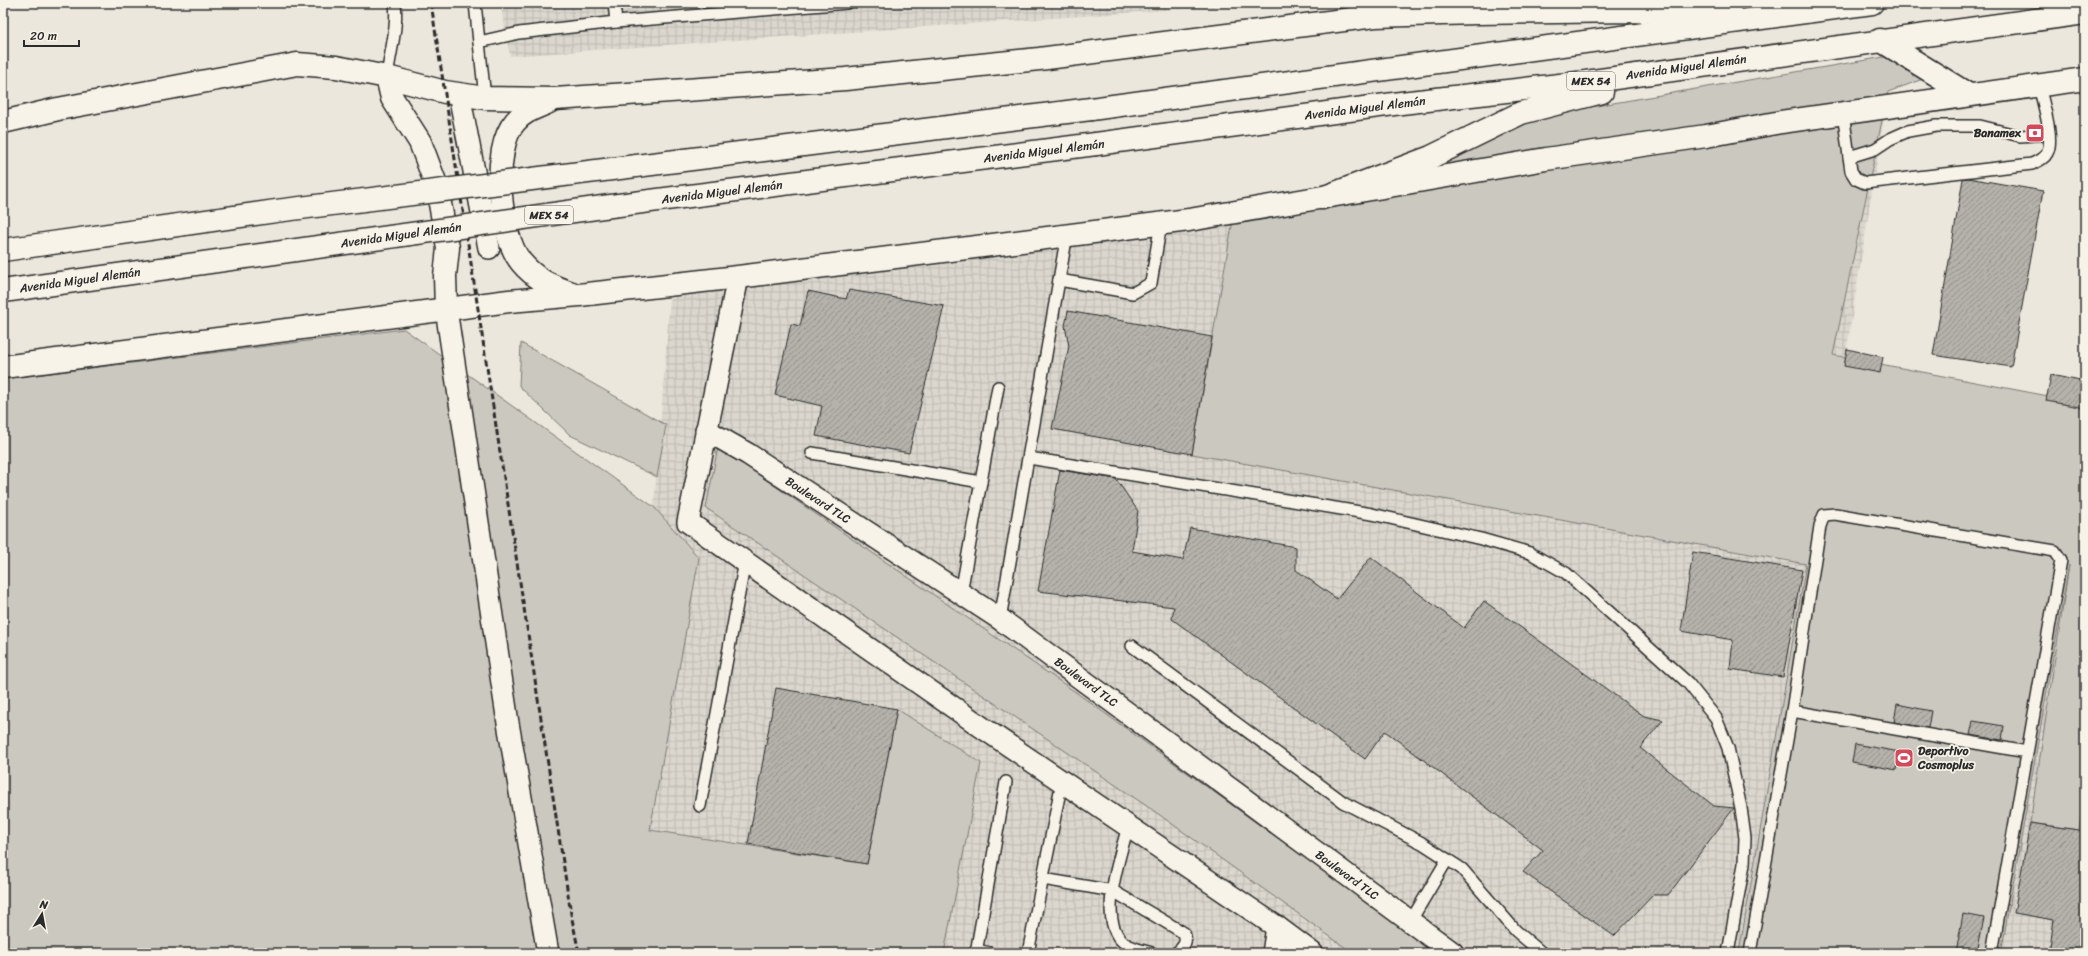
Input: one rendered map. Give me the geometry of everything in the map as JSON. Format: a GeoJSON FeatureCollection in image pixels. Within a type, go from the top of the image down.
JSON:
{"type":"FeatureCollection","features":[{"type":"Feature","properties":{"kind":"main road"},"geometry":{"type":"LineString","coordinates":[[3,250],[276,212],[1091,108],[1872,3]]}},
{"type":"Feature","properties":{"kind":"main road"},"geometry":{"type":"LineString","coordinates":[[3,122],[58,109],[285,65],[329,66],[387,77],[459,94],[485,98],[555,99],[845,79],[1039,59],[1372,10],[1595,7],[1632,11],[1708,15],[1773,16]]}},
{"type":"Feature","properties":{"kind":"main road","name":"Avenida Miguel Alemán"},"geometry":{"type":"LineString","coordinates":[[3,291],[603,207],[1096,144],[1400,103],[1586,82],[1880,40],[2080,16]]}},
{"type":"Feature","properties":{"kind":"main road"},"geometry":{"type":"LineString","coordinates":[[1880,40],[1969,96]]}},
{"type":"Feature","properties":{"kind":"main road"},"geometry":{"type":"LineString","coordinates":[[1322,198],[1431,157],[1521,113],[1590,94],[1658,82],[1796,52]]}},
{"type":"Feature","properties":{"kind":"main road"},"geometry":{"type":"LineString","coordinates":[[387,77],[392,98],[420,142],[437,187],[448,248],[445,276],[446,309]]}},
{"type":"Feature","properties":{"kind":"main road"},"geometry":{"type":"LineString","coordinates":[[3,367],[509,301],[579,295],[738,277],[1161,223],[1322,198],[1399,183],[1530,161],[2085,79]]}},
{"type":"Feature","properties":{"kind":"main road"},"geometry":{"type":"LineString","coordinates":[[555,99],[523,114],[513,123],[505,143],[501,164],[502,206],[508,239],[521,261],[536,277],[544,282],[579,295]]}},
{"type":"Feature","properties":{"kind":"street"},"geometry":{"type":"LineString","coordinates":[[1595,7],[1677,3]]}},
{"type":"Feature","properties":{"kind":"street"},"geometry":{"type":"LineString","coordinates":[[459,94],[489,248]]}},
{"type":"Feature","properties":{"kind":"street"},"geometry":{"type":"LineString","coordinates":[[738,277],[706,430],[700,470],[688,522],[1062,781],[1277,927],[1312,953]]}},
{"type":"Feature","properties":{"kind":"street"},"geometry":{"type":"LineString","coordinates":[[446,309],[508,723],[548,953]]}},
{"type":"Feature","properties":{"kind":"street","name":"Boulevard TLC"},"geometry":{"type":"LineString","coordinates":[[706,430],[748,454],[1000,619],[1453,953]]}},
{"type":"Feature","properties":{"kind":"street"},"geometry":{"type":"LineString","coordinates":[[1273,953],[1277,927]]}},
{"type":"Feature","properties":{"kind":"lane"},"geometry":{"type":"LineString","coordinates":[[387,77],[394,41],[396,15],[395,3]]}},
{"type":"Feature","properties":{"kind":"lane"},"geometry":{"type":"LineString","coordinates":[[475,3],[485,98]]}},
{"type":"Feature","properties":{"kind":"lane"},"geometry":{"type":"LineString","coordinates":[[614,3],[616,22]]}},
{"type":"Feature","properties":{"kind":"lane"},"geometry":{"type":"LineString","coordinates":[[479,42],[519,33],[616,22],[820,4],[847,3]]}},
{"type":"Feature","properties":{"kind":"lane"},"geometry":{"type":"LineString","coordinates":[[1843,114],[1851,171],[1856,179],[1865,183],[2032,164],[2042,158],[2047,152],[2049,134],[2039,86]]}},
{"type":"Feature","properties":{"kind":"lane"},"geometry":{"type":"LineString","coordinates":[[1849,158],[1875,149],[1890,139],[1908,131],[1936,126],[1980,126],[2020,136],[2049,134]]}},
{"type":"Feature","properties":{"kind":"lane"},"geometry":{"type":"LineString","coordinates":[[1059,280],[1132,293],[1151,283],[1161,223]]}},
{"type":"Feature","properties":{"kind":"lane"},"geometry":{"type":"LineString","coordinates":[[1000,619],[1067,234]]}},
{"type":"Feature","properties":{"kind":"lane"},"geometry":{"type":"LineString","coordinates":[[960,593],[998,387]]}},
{"type":"Feature","properties":{"kind":"lane"},"geometry":{"type":"LineString","coordinates":[[812,453],[981,482]]}},
{"type":"Feature","properties":{"kind":"lane"},"geometry":{"type":"LineString","coordinates":[[1029,458],[1372,514],[1481,539],[1530,553],[1566,573],[1688,683],[1716,718],[1728,748],[1741,808],[1745,838],[1744,864],[1728,953]]}},
{"type":"Feature","properties":{"kind":"lane"},"geometry":{"type":"LineString","coordinates":[[1750,953],[1792,711],[1820,526],[1824,515],[1835,514],[2055,551],[2061,560],[1992,953]]}},
{"type":"Feature","properties":{"kind":"lane"},"geometry":{"type":"LineString","coordinates":[[700,806],[745,561]]}},
{"type":"Feature","properties":{"kind":"lane"},"geometry":{"type":"LineString","coordinates":[[1132,646],[1343,802],[1422,843],[1462,869],[1516,930],[1542,953]]}},
{"type":"Feature","properties":{"kind":"lane"},"geometry":{"type":"LineString","coordinates":[[1792,711],[2027,752]]}},
{"type":"Feature","properties":{"kind":"lane"},"geometry":{"type":"LineString","coordinates":[[1028,953],[1062,781]]}},
{"type":"Feature","properties":{"kind":"lane"},"geometry":{"type":"LineString","coordinates":[[990,953],[976,952],[1006,782]]}},
{"type":"Feature","properties":{"kind":"lane"},"geometry":{"type":"LineString","coordinates":[[1128,826],[1110,904],[1111,917],[1114,927],[1121,940],[1132,947],[1152,953]]}},
{"type":"Feature","properties":{"kind":"lane"},"geometry":{"type":"LineString","coordinates":[[1410,922],[1447,860]]}},
{"type":"Feature","properties":{"kind":"lane"},"geometry":{"type":"LineString","coordinates":[[1043,879],[1113,891],[1184,933],[1185,943],[1176,953]]}},
{"type":"Feature","properties":{"kind":"shaded area"},"geometry":{"type":"Polygon","coordinates":[[[500,3],[1267,3],[510,56],[500,3]]]}},
{"type":"Feature","properties":{"kind":"shaded area"},"geometry":{"type":"Polygon","coordinates":[[[1890,56],[1923,79],[1888,92],[1833,355],[2085,403],[2085,791],[2079,830],[2030,823],[2069,565],[2001,953],[1739,953],[1806,564],[1192,454],[1233,220],[1361,203],[1525,118],[1890,56]]]}},
{"type":"Feature","properties":{"kind":"shaded area"},"geometry":{"type":"Polygon","coordinates":[[[1888,92],[1844,366],[2085,408],[2085,953],[641,953],[654,507],[670,298],[1888,92]]]}},
{"type":"Feature","properties":{"kind":"shaded area"},"geometry":{"type":"Polygon","coordinates":[[[404,329],[654,507],[699,558],[650,830],[867,864],[897,709],[981,763],[944,953],[3,953],[3,379],[404,329]]]}},
{"type":"Feature","properties":{"kind":"shaded area"},"geometry":{"type":"Polygon","coordinates":[[[521,343],[666,425],[657,477],[570,435],[519,386],[521,343]]]}},
{"type":"Feature","properties":{"kind":"shaded area"},"geometry":{"type":"Polygon","coordinates":[[[718,447],[1074,691],[1437,953],[1353,953],[1154,811],[706,508],[718,447]]]}},
{"type":"Feature","properties":{"kind":"building"},"geometry":{"type":"Polygon","coordinates":[[[1968,178],[2043,191],[2011,367],[1933,355],[1963,179],[1968,178]]]}},
{"type":"Feature","properties":{"kind":"building"},"geometry":{"type":"Polygon","coordinates":[[[849,290],[944,306],[909,453],[816,436],[822,406],[775,395],[791,324],[800,326],[808,291],[846,299],[849,290]]]}},
{"type":"Feature","properties":{"kind":"building"},"geometry":{"type":"Polygon","coordinates":[[[1068,311],[1212,337],[1192,454],[1052,429],[1069,346],[1065,326],[1068,311]]]}},
{"type":"Feature","properties":{"kind":"building"},"geometry":{"type":"Polygon","coordinates":[[[1847,349],[1883,357],[1880,373],[1844,366],[1847,349]]]}},
{"type":"Feature","properties":{"kind":"building"},"geometry":{"type":"Polygon","coordinates":[[[2051,375],[2085,382],[2085,408],[2046,401],[2051,375]]]}},
{"type":"Feature","properties":{"kind":"building"},"geometry":{"type":"Polygon","coordinates":[[[1060,470],[1116,479],[1138,511],[1132,551],[1183,560],[1190,528],[1296,547],[1296,570],[1337,599],[1371,557],[1464,628],[1484,601],[1644,716],[1663,720],[1640,748],[1714,806],[1734,808],[1668,895],[1653,895],[1614,936],[1523,872],[1543,850],[1385,731],[1365,759],[1172,619],[1174,607],[1038,591],[1060,470]]]}},
{"type":"Feature","properties":{"kind":"building"},"geometry":{"type":"Polygon","coordinates":[[[1693,552],[1802,570],[1783,677],[1730,669],[1733,640],[1681,631],[1693,552]]]}},
{"type":"Feature","properties":{"kind":"building"},"geometry":{"type":"Polygon","coordinates":[[[776,688],[897,709],[867,864],[748,844],[776,688]]]}},
{"type":"Feature","properties":{"kind":"building"},"geometry":{"type":"Polygon","coordinates":[[[1897,704],[1931,711],[1928,728],[1894,722],[1897,704]]]}},
{"type":"Feature","properties":{"kind":"building"},"geometry":{"type":"Polygon","coordinates":[[[1973,721],[2004,726],[2002,740],[1970,735],[1973,721]]]}},
{"type":"Feature","properties":{"kind":"building"},"geometry":{"type":"Polygon","coordinates":[[[1855,744],[1900,752],[1897,770],[1852,762],[1855,744]]]}},
{"type":"Feature","properties":{"kind":"building"},"geometry":{"type":"Polygon","coordinates":[[[2030,823],[2085,831],[2085,953],[2049,953],[2054,920],[2014,913],[2030,823]]]}},
{"type":"Feature","properties":{"kind":"building"},"geometry":{"type":"Polygon","coordinates":[[[1963,914],[1984,918],[1977,953],[1956,953],[1963,914]]]}},
{"type":"Feature","properties":{"kind":"railway"},"geometry":{"type":"LineString","coordinates":[[431,3],[571,914],[579,953]]}},
{"type":"Feature","properties":{"kind":"place","name":"Banamex"},"geometry":{"type":"Point","coordinates":[2035,133]}},
{"type":"Feature","properties":{"kind":"place","name":"Deportivo Cosmoplus"},"geometry":{"type":"Point","coordinates":[1904,758]}}]}
